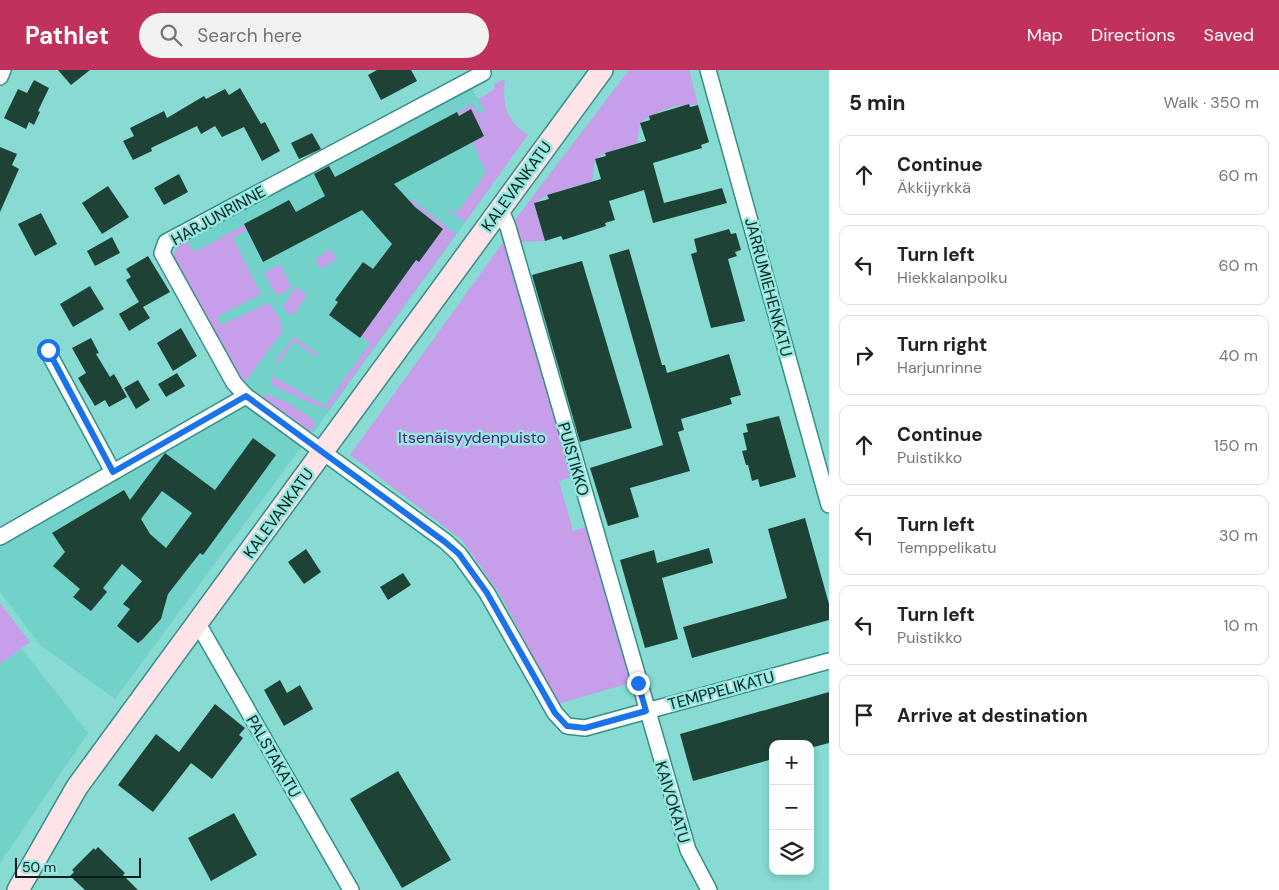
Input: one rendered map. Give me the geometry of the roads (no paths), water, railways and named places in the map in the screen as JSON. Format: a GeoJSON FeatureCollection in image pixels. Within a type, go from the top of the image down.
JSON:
{"type":"FeatureCollection","features":[{"type":"Feature","properties":{"kind":"street"},"geometry":{"type":"LineString","coordinates":[[0,77],[4,70]]}},
{"type":"Feature","properties":{"kind":"street","name":"KALEVANKATU"},"geometry":{"type":"LineString","coordinates":[[18,890],[77,787],[602,70]]}},
{"type":"Feature","properties":{"kind":"street","name":"JARRUMIEHENKATU"},"geometry":{"type":"LineString","coordinates":[[708,70],[829,505]]}},
{"type":"Feature","properties":{"kind":"street","name":"HARJUNRINNE"},"geometry":{"type":"LineString","coordinates":[[323,451],[246,396],[234,383],[162,254],[166,242],[483,73]]}},
{"type":"Feature","properties":{"kind":"street","name":"PUISTIKKO"},"geometry":{"type":"LineString","coordinates":[[500,208],[508,227],[646,711]]}},
{"type":"Feature","properties":{"kind":"street"},"geometry":{"type":"LineString","coordinates":[[48,350],[113,472]]}},
{"type":"Feature","properties":{"kind":"street"},"geometry":{"type":"LineString","coordinates":[[0,537],[246,396]]}},
{"type":"Feature","properties":{"kind":"street","name":"TEMPPELIKATU"},"geometry":{"type":"LineString","coordinates":[[323,451],[459,554],[487,593],[555,713],[567,726],[585,728],[829,661]]}},
{"type":"Feature","properties":{"kind":"street","name":"PALSTAKATU"},"geometry":{"type":"LineString","coordinates":[[198,622],[351,890]]}},
{"type":"Feature","properties":{"kind":"street","name":"KAIVOKATU"},"geometry":{"type":"LineString","coordinates":[[646,711],[688,850],[709,890]]}},
{"type":"Feature","properties":{"kind":"park label","name":"Itsenäisyydenpuisto"},"geometry":{"type":"Point","coordinates":[472,437]}}]}
